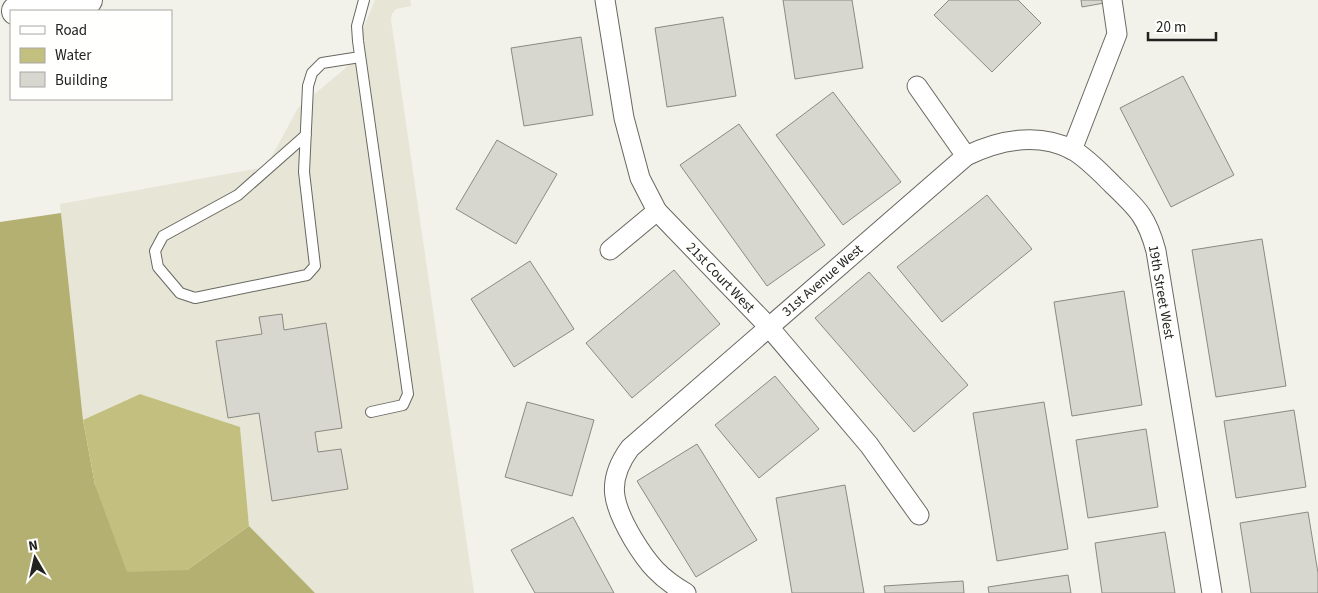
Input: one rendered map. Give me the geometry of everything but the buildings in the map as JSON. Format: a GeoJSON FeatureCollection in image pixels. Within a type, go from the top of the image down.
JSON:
{"type":"FeatureCollection","features":[{"type":"Feature","properties":{"kind":"street"},"geometry":{"type":"LineString","coordinates":[[23,10],[88,0]]}},
{"type":"Feature","properties":{"kind":"street","name":"21st Court West"},"geometry":{"type":"LineString","coordinates":[[605,0],[624,118],[640,178],[657,211],[768,326],[869,445],[919,515]]}},
{"type":"Feature","properties":{"kind":"street"},"geometry":{"type":"LineString","coordinates":[[1072,150],[1117,34],[1112,0]]}},
{"type":"Feature","properties":{"kind":"street"},"geometry":{"type":"LineString","coordinates":[[917,86],[966,156]]}},
{"type":"Feature","properties":{"kind":"street","name":"31st Avenue West"},"geometry":{"type":"LineString","coordinates":[[686,593],[656,572],[646,561],[616,506],[616,475],[620,461],[630,448],[768,326],[966,156],[995,143],[1012,140],[1044,141],[1072,150]]}},
{"type":"Feature","properties":{"kind":"street","name":"19th Street West"},"geometry":{"type":"LineString","coordinates":[[1072,150],[1089,162],[1138,210],[1152,234],[1212,593]]}},
{"type":"Feature","properties":{"kind":"street"},"geometry":{"type":"LineString","coordinates":[[610,250],[657,211]]}},
{"type":"Feature","properties":{"kind":"lane"},"geometry":{"type":"LineString","coordinates":[[364,0],[357,26],[360,57],[408,394],[403,405],[371,412]]}},
{"type":"Feature","properties":{"kind":"lane"},"geometry":{"type":"LineString","coordinates":[[306,135],[238,194],[163,236],[155,251],[158,267],[180,293],[195,298],[308,275],[315,266],[304,172],[306,135],[308,86],[312,72],[322,63],[360,57]]}},
{"type":"Feature","properties":{"kind":"shaded area"},"geometry":{"type":"Polygon","coordinates":[[[375,0],[410,0],[411,6],[396,9],[392,14],[391,20],[474,593],[315,593],[249,526],[240,427],[140,394],[83,420],[60,204],[266,167],[298,108],[348,66],[375,0]]]}},
{"type":"Feature","properties":{"kind":"shaded area"},"geometry":{"type":"Polygon","coordinates":[[[61,213],[83,420],[95,485],[187,570],[249,526],[315,593],[0,593],[0,222],[61,213]]]}},
{"type":"Feature","properties":{"kind":"water"},"geometry":{"type":"Polygon","coordinates":[[[140,394],[240,427],[249,526],[187,570],[127,572],[95,485],[83,420],[140,394]]]}}]}
